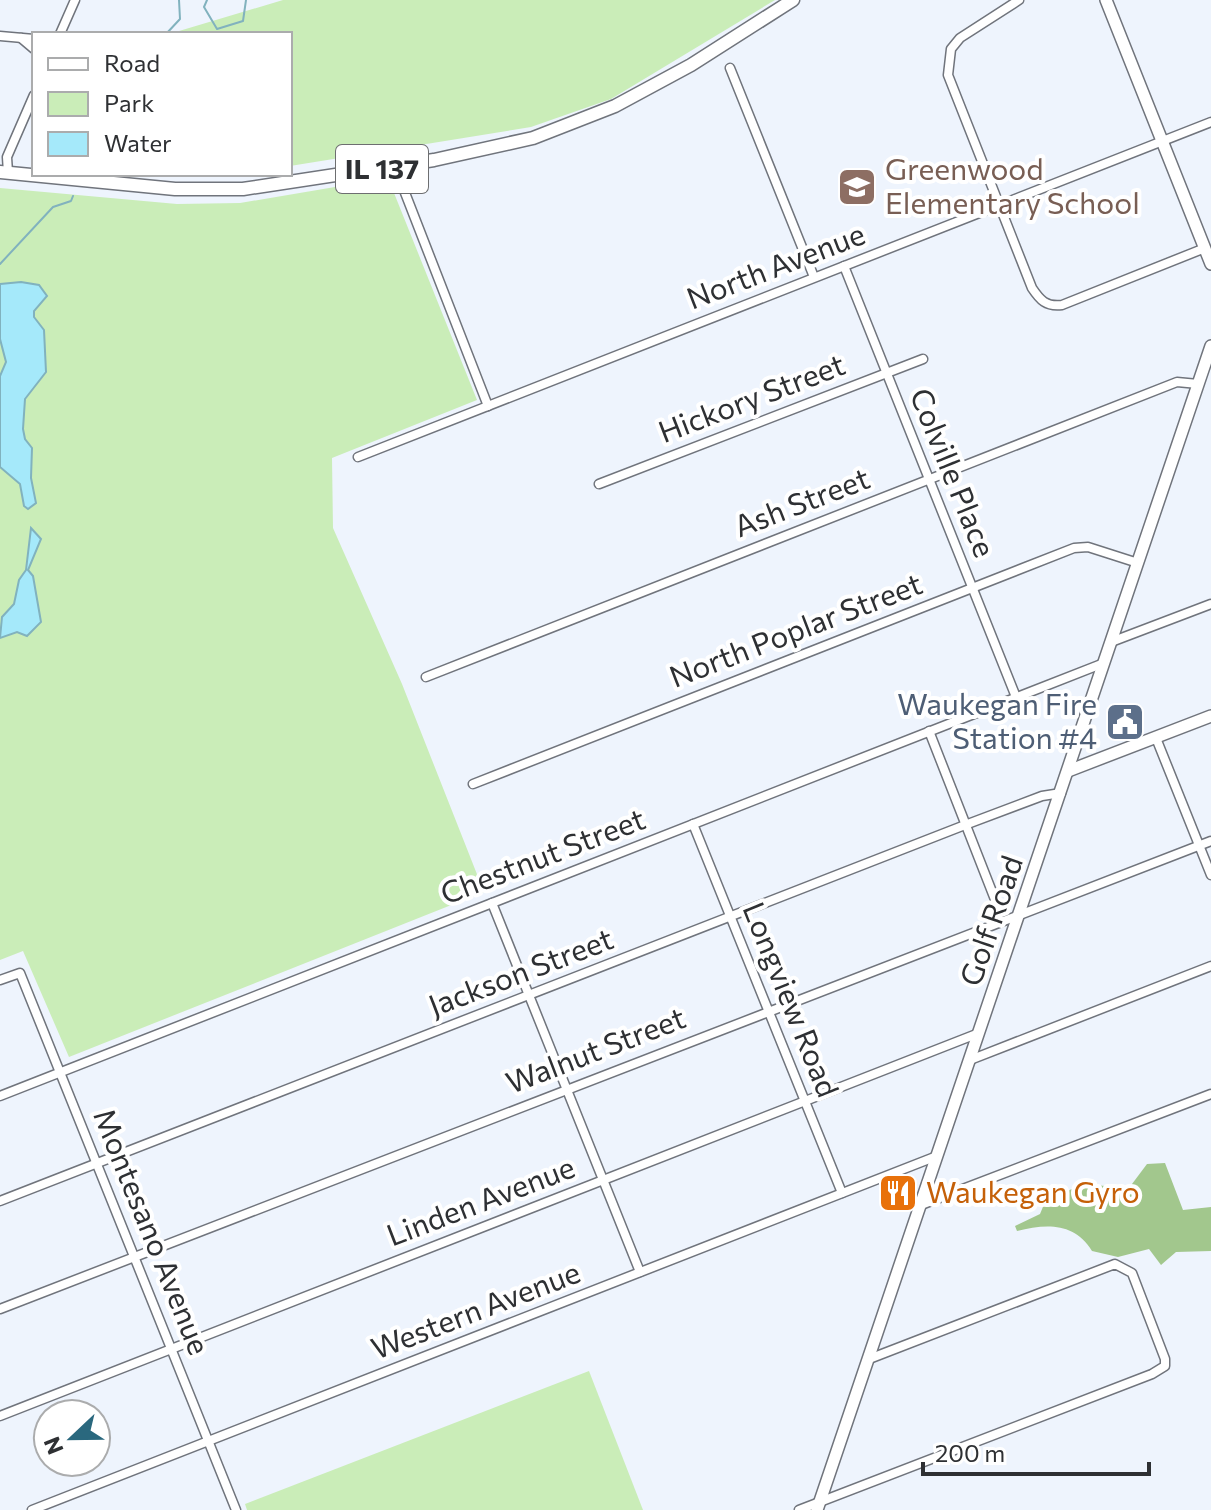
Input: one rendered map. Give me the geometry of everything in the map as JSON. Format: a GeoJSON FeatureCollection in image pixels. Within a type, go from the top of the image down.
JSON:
{"type":"FeatureCollection","features":[{"type":"Feature","properties":{"kind":"main road","name":"IL 137"},"geometry":{"type":"LineString","coordinates":[[44,176],[175,189],[243,189],[395,167],[533,138],[615,106],[691,65],[793,0]]}},
{"type":"Feature","properties":{"kind":"main road","name":"IL 137"},"geometry":{"type":"LineString","coordinates":[[4,172],[32,175]]}},
{"type":"Feature","properties":{"kind":"street"},"geometry":{"type":"LineString","coordinates":[[67,0],[71,10]]}},
{"type":"Feature","properties":{"kind":"street"},"geometry":{"type":"LineString","coordinates":[[61,32],[75,0]]}},
{"type":"Feature","properties":{"kind":"street"},"geometry":{"type":"LineString","coordinates":[[1019,0],[960,38],[951,49],[949,60],[953,89],[1039,300],[1053,306],[1205,248]]}},
{"type":"Feature","properties":{"kind":"street"},"geometry":{"type":"LineString","coordinates":[[1106,0],[1211,264]]}},
{"type":"Feature","properties":{"kind":"street"},"geometry":{"type":"LineString","coordinates":[[0,36],[32,39]]}},
{"type":"Feature","properties":{"kind":"street"},"geometry":{"type":"LineString","coordinates":[[21,38],[32,47]]}},
{"type":"Feature","properties":{"kind":"street"},"geometry":{"type":"LineString","coordinates":[[730,68],[814,277]]}},
{"type":"Feature","properties":{"kind":"street"},"geometry":{"type":"LineString","coordinates":[[4,172],[7,157],[32,100]]}},
{"type":"Feature","properties":{"kind":"street","name":"North Avenue"},"geometry":{"type":"LineString","coordinates":[[358,457],[1211,122]]}},
{"type":"Feature","properties":{"kind":"street"},"geometry":{"type":"LineString","coordinates":[[395,167],[488,406]]}},
{"type":"Feature","properties":{"kind":"street","name":"Colville Place"},"geometry":{"type":"LineString","coordinates":[[844,266],[1016,697]]}},
{"type":"Feature","properties":{"kind":"street","name":"Golf Road"},"geometry":{"type":"LineString","coordinates":[[819,1506],[1211,346]]}},
{"type":"Feature","properties":{"kind":"street","name":"Hickory Street"},"geometry":{"type":"LineString","coordinates":[[599,484],[923,359]]}},
{"type":"Feature","properties":{"kind":"street","name":"Ash Street"},"geometry":{"type":"LineString","coordinates":[[426,677],[1177,382],[1198,384]]}},
{"type":"Feature","properties":{"kind":"street","name":"North Poplar Street"},"geometry":{"type":"LineString","coordinates":[[473,784],[1074,548],[1088,547],[1138,563]]}},
{"type":"Feature","properties":{"kind":"street"},"geometry":{"type":"LineString","coordinates":[[1111,642],[1211,604]]}},
{"type":"Feature","properties":{"kind":"street","name":"Chestnut Street"},"geometry":{"type":"LineString","coordinates":[[0,1096],[1104,663]]}},
{"type":"Feature","properties":{"kind":"street"},"geometry":{"type":"LineString","coordinates":[[1068,771],[1211,716]]}},
{"type":"Feature","properties":{"kind":"street"},"geometry":{"type":"LineString","coordinates":[[929,731],[996,902]]}},
{"type":"Feature","properties":{"kind":"street"},"geometry":{"type":"LineString","coordinates":[[1156,738],[1211,875]]}},
{"type":"Feature","properties":{"kind":"street","name":"Jackson Street"},"geometry":{"type":"LineString","coordinates":[[0,1201],[965,825],[1042,796],[1061,793]]}},
{"type":"Feature","properties":{"kind":"street","name":"Longview Road"},"geometry":{"type":"LineString","coordinates":[[693,824],[842,1193]]}},
{"type":"Feature","properties":{"kind":"street","name":"Walnut Street"},"geometry":{"type":"LineString","coordinates":[[0,1309],[1211,841]]}},
{"type":"Feature","properties":{"kind":"street"},"geometry":{"type":"LineString","coordinates":[[492,903],[640,1272]]}},
{"type":"Feature","properties":{"kind":"street"},"geometry":{"type":"LineString","coordinates":[[970,1060],[1211,966]]}},
{"type":"Feature","properties":{"kind":"street","name":"Montesano Avenue"},"geometry":{"type":"LineString","coordinates":[[0,980],[20,973],[236,1510]]}},
{"type":"Feature","properties":{"kind":"street","name":"Linden Avenue"},"geometry":{"type":"LineString","coordinates":[[0,1416],[979,1033]]}},
{"type":"Feature","properties":{"kind":"street"},"geometry":{"type":"LineString","coordinates":[[921,1205],[1211,1094]]}},
{"type":"Feature","properties":{"kind":"street","name":"Western Avenue"},"geometry":{"type":"LineString","coordinates":[[32,1510],[938,1156]]}},
{"type":"Feature","properties":{"kind":"street"},"geometry":{"type":"LineString","coordinates":[[799,1510],[819,1506],[1161,1369],[1165,1359],[1127,1267],[1115,1264],[869,1359]]}},
{"type":"Feature","properties":{"kind":"green space"},"geometry":{"type":"Polygon","coordinates":[[[283,0],[775,0],[611,99],[531,127],[292,166],[292,32],[176,32],[283,0]]]}},
{"type":"Feature","properties":{"kind":"green space"},"geometry":{"type":"Polygon","coordinates":[[[388,178],[477,400],[332,458],[333,528],[402,684],[484,892],[69,1057],[23,951],[0,960],[0,188],[177,204],[240,203],[388,178]]]}},
{"type":"Feature","properties":{"kind":"green space"},"geometry":{"type":"Polygon","coordinates":[[[1165,1163],[1183,1210],[1211,1207],[1211,1251],[1176,1252],[1161,1265],[1149,1249],[1118,1257],[1092,1251],[1068,1230],[1038,1227],[1017,1231],[1015,1226],[1040,1214],[1045,1202],[1082,1184],[1129,1188],[1147,1164],[1165,1163]]]}},
{"type":"Feature","properties":{"kind":"green space"},"geometry":{"type":"Polygon","coordinates":[[[589,1371],[643,1510],[247,1510],[245,1504],[589,1371]]]}},
{"type":"Feature","properties":{"kind":"water"},"geometry":{"type":"Polygon","coordinates":[[[21,282],[39,285],[47,296],[34,311],[34,317],[44,330],[46,372],[25,399],[23,429],[25,439],[32,448],[31,478],[36,503],[28,509],[24,506],[20,484],[0,467],[0,376],[6,362],[0,339],[0,284],[21,282]]]}},
{"type":"Feature","properties":{"kind":"water"},"geometry":{"type":"Polygon","coordinates":[[[31,528],[41,539],[28,570],[33,576],[41,622],[27,636],[17,632],[0,638],[2,617],[14,604],[19,580],[26,570],[31,528]]]}},
{"type":"Feature","properties":{"kind":"waterway"},"geometry":{"type":"LineString","coordinates":[[168,32],[180,19],[179,0]]}},
{"type":"Feature","properties":{"kind":"waterway"},"geometry":{"type":"LineString","coordinates":[[207,0],[204,7],[217,29],[243,21],[246,0]]}},
{"type":"Feature","properties":{"kind":"waterway"},"geometry":{"type":"LineString","coordinates":[[0,264],[53,207],[71,201],[73,196]]}},
{"type":"Feature","properties":{"kind":"place","name":"Greenwood Elementary School"},"geometry":{"type":"Point","coordinates":[857,187]}},
{"type":"Feature","properties":{"kind":"place","name":"Waukegan Fire Station #4"},"geometry":{"type":"Point","coordinates":[1125,722]}},
{"type":"Feature","properties":{"kind":"place","name":"Waukegan Gyro"},"geometry":{"type":"Point","coordinates":[898,1193]}}]}
